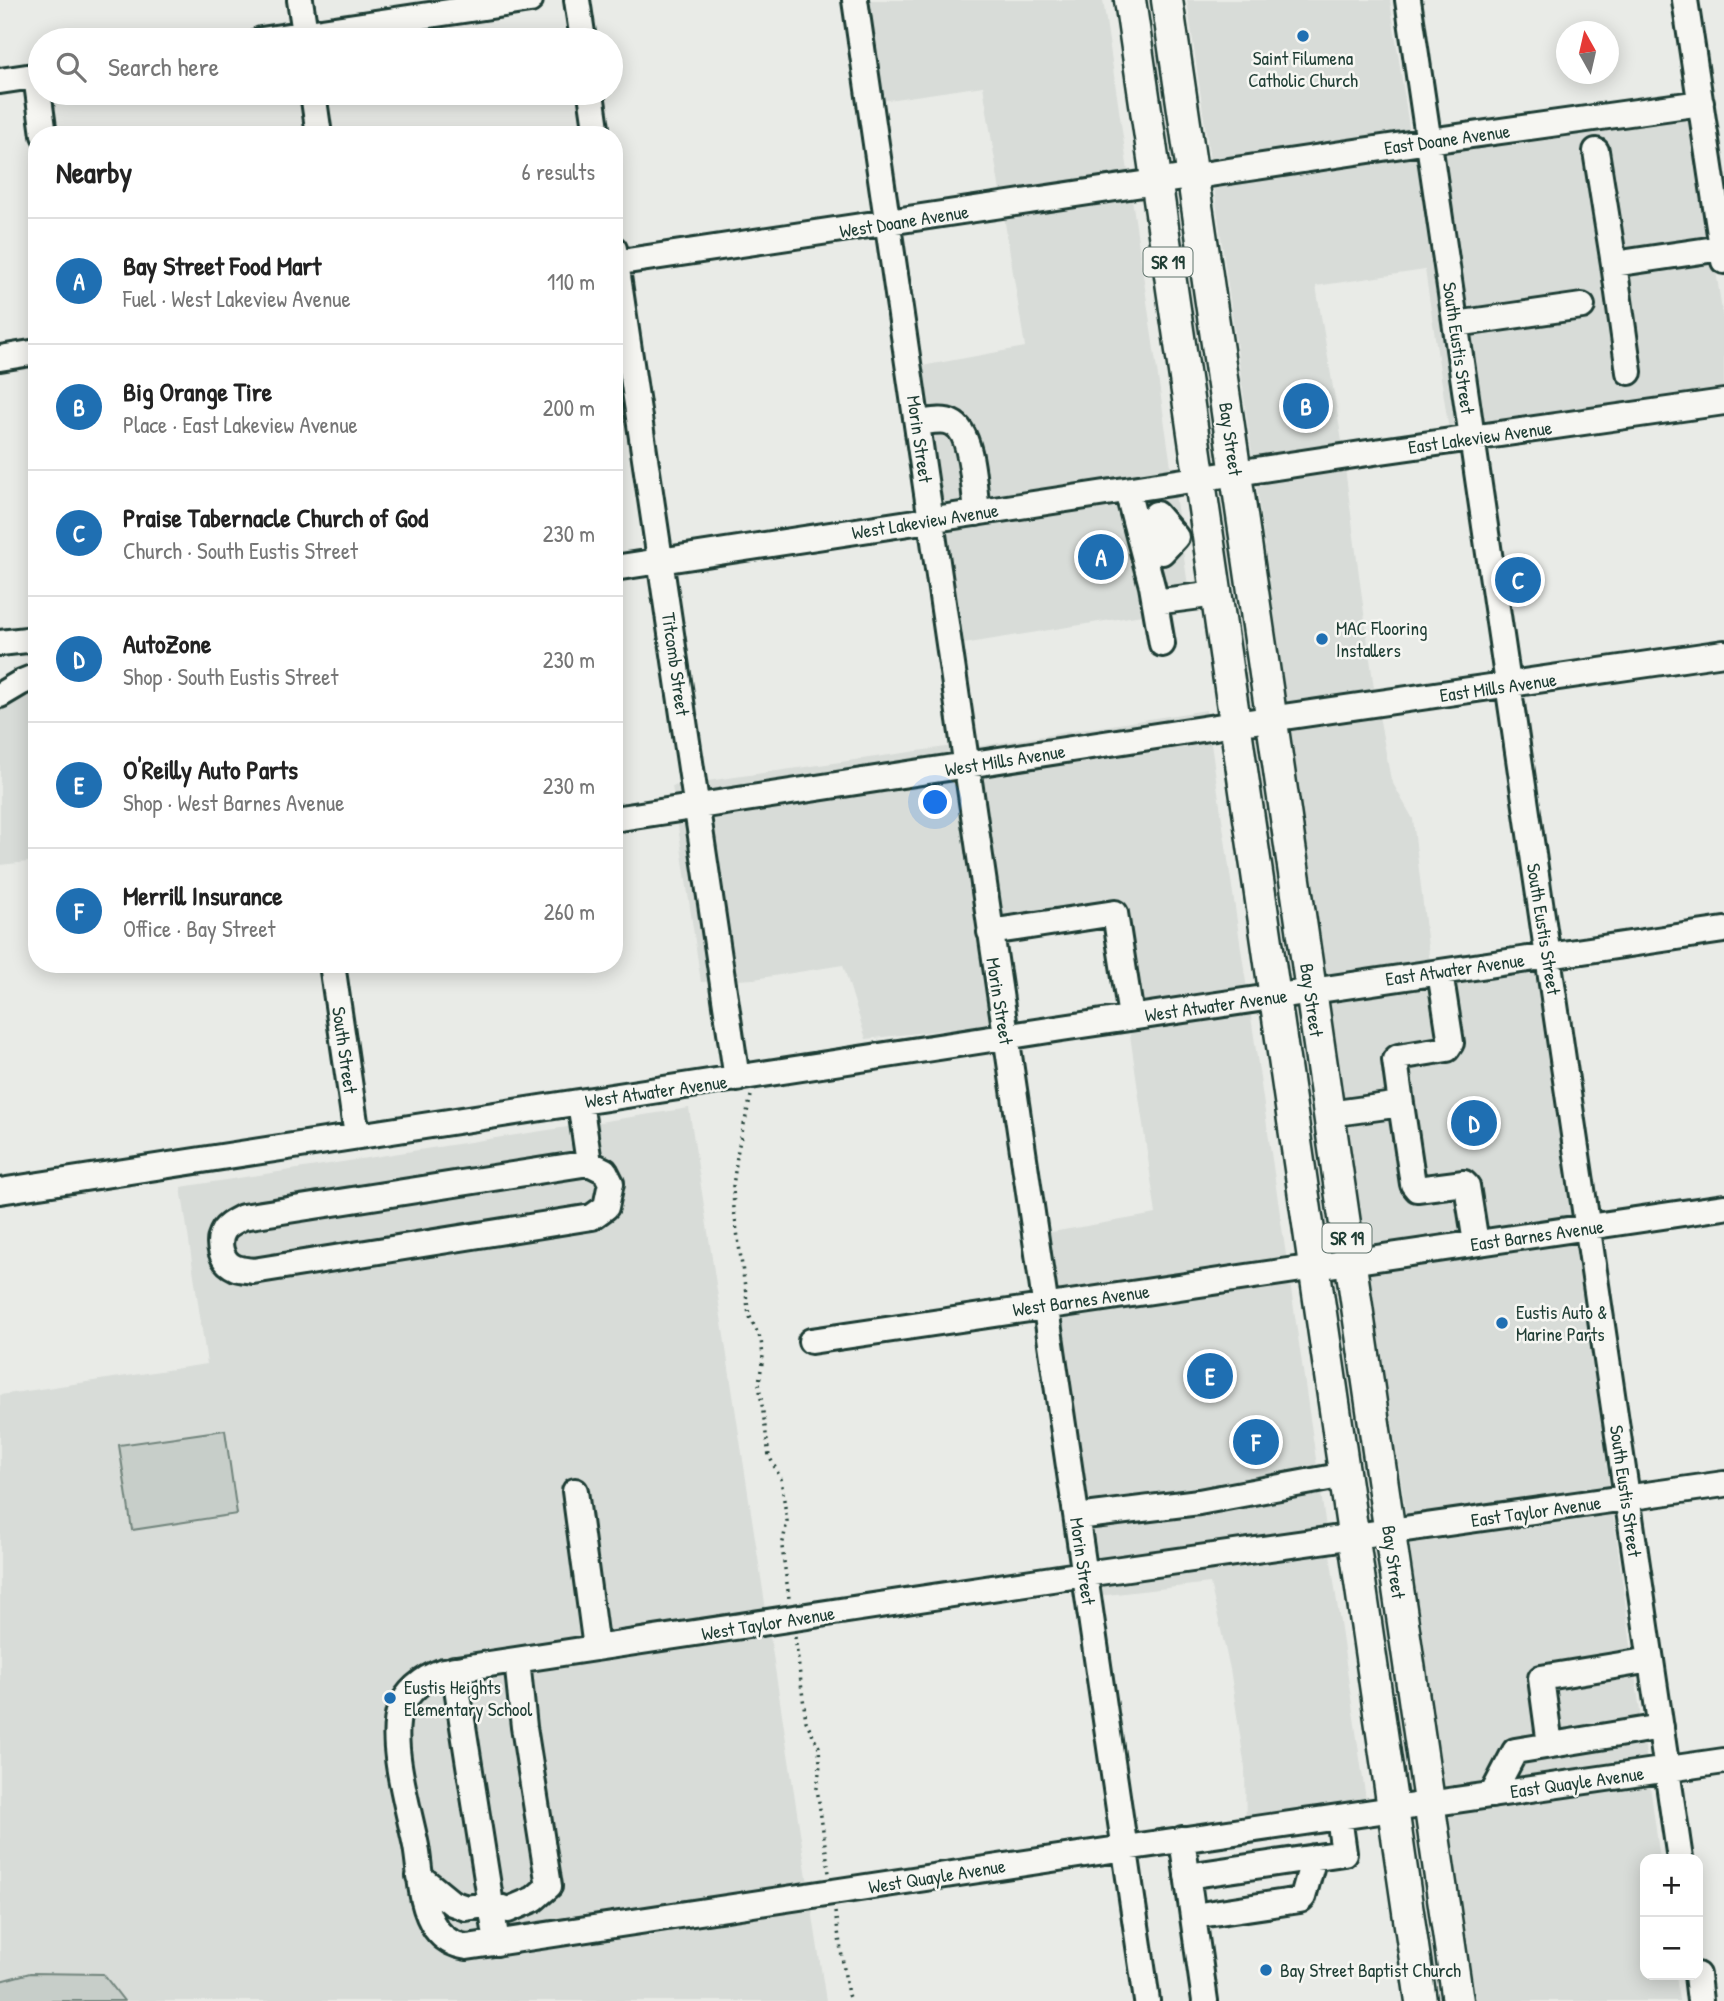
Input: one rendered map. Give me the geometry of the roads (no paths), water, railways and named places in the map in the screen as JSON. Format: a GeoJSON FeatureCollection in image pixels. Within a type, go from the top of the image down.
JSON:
{"type":"FeatureCollection","features":[{"type":"Feature","properties":{"kind":"main road","name":"Bay Street"},"geometry":{"type":"LineString","coordinates":[[1130,0],[1421,2001]]}},
{"type":"Feature","properties":{"kind":"main road","name":"Bay Street"},"geometry":{"type":"LineString","coordinates":[[1167,0],[1458,2001]]}},
{"type":"Feature","properties":{"kind":"street"},"geometry":{"type":"LineString","coordinates":[[300,0],[304,28]]}},
{"type":"Feature","properties":{"kind":"street"},"geometry":{"type":"LineString","coordinates":[[360,28],[530,0]]}},
{"type":"Feature","properties":{"kind":"street"},"geometry":{"type":"LineString","coordinates":[[577,0],[581,28]]}},
{"type":"Feature","properties":{"kind":"street","name":"Morin Street"},"geometry":{"type":"LineString","coordinates":[[855,0],[1147,2001]]}},
{"type":"Feature","properties":{"kind":"street","name":"South Eustis Street"},"geometry":{"type":"LineString","coordinates":[[1408,0],[1679,1854]]}},
{"type":"Feature","properties":{"kind":"street"},"geometry":{"type":"LineString","coordinates":[[1614,264],[1723,255],[1719,198],[1685,0]]}},
{"type":"Feature","properties":{"kind":"street"},"geometry":{"type":"LineString","coordinates":[[0,81],[28,77]]}},
{"type":"Feature","properties":{"kind":"street","name":"East Doane Avenue"},"geometry":{"type":"LineString","coordinates":[[1193,177],[1701,103]]}},
{"type":"Feature","properties":{"kind":"street"},"geometry":{"type":"LineString","coordinates":[[41,105],[43,126]]}},
{"type":"Feature","properties":{"kind":"street"},"geometry":{"type":"LineString","coordinates":[[315,105],[318,126]]}},
{"type":"Feature","properties":{"kind":"street"},"geometry":{"type":"LineString","coordinates":[[593,105],[596,126]]}},
{"type":"Feature","properties":{"kind":"street"},"geometry":{"type":"LineString","coordinates":[[1596,151],[1629,372]]}},
{"type":"Feature","properties":{"kind":"street","name":"West Doane Avenue"},"geometry":{"type":"LineString","coordinates":[[623,257],[887,224],[1193,177]]}},
{"type":"Feature","properties":{"kind":"street"},"geometry":{"type":"LineString","coordinates":[[1456,324],[1581,306]]}},
{"type":"Feature","properties":{"kind":"street","name":"Titcomb Street"},"geometry":{"type":"LineString","coordinates":[[623,311],[696,806],[745,1078]]}},
{"type":"Feature","properties":{"kind":"street"},"geometry":{"type":"LineString","coordinates":[[0,358],[28,353]]}},
{"type":"Feature","properties":{"kind":"street","name":"East Lakeview Avenue"},"geometry":{"type":"LineString","coordinates":[[1236,474],[1724,402]]}},
{"type":"Feature","properties":{"kind":"street"},"geometry":{"type":"LineString","coordinates":[[918,423],[946,421],[954,423],[962,432],[968,451],[976,513]]}},
{"type":"Feature","properties":{"kind":"street","name":"West Lakeview Avenue"},"geometry":{"type":"LineString","coordinates":[[623,567],[976,513],[1137,508],[1200,480],[1236,474]]}},
{"type":"Feature","properties":{"kind":"street"},"geometry":{"type":"LineString","coordinates":[[1162,645],[1137,508],[1156,514],[1176,537],[1170,544],[1209,539]]}},
{"type":"Feature","properties":{"kind":"street"},"geometry":{"type":"LineString","coordinates":[[1155,602],[1216,594]]}},
{"type":"Feature","properties":{"kind":"street"},"geometry":{"type":"LineString","coordinates":[[0,643],[28,640]]}},
{"type":"Feature","properties":{"kind":"street","name":"East Mills Avenue"},"geometry":{"type":"LineString","coordinates":[[1272,719],[1724,653]]}},
{"type":"Feature","properties":{"kind":"street"},"geometry":{"type":"LineString","coordinates":[[0,695],[28,680]]}},
{"type":"Feature","properties":{"kind":"street","name":"West Mills Avenue"},"geometry":{"type":"LineString","coordinates":[[623,818],[1272,719]]}},
{"type":"Feature","properties":{"kind":"street"},"geometry":{"type":"LineString","coordinates":[[990,932],[1115,913],[1132,1017]]}},
{"type":"Feature","properties":{"kind":"street","name":"East Atwater Avenue"},"geometry":{"type":"LineString","coordinates":[[1311,990],[1724,930]]}},
{"type":"Feature","properties":{"kind":"street"},"geometry":{"type":"LineString","coordinates":[[1440,972],[1451,1043],[1447,1049],[1398,1057],[1395,1060],[1413,1184],[1417,1189],[1464,1183],[1467,1186],[1476,1243]]}},
{"type":"Feature","properties":{"kind":"street","name":"South Street"},"geometry":{"type":"LineString","coordinates":[[333,973],[357,1136]]}},
{"type":"Feature","properties":{"kind":"street","name":"West Atwater Avenue"},"geometry":{"type":"LineString","coordinates":[[0,1191],[1311,990]]}},
{"type":"Feature","properties":{"kind":"street"},"geometry":{"type":"LineString","coordinates":[[580,1102],[589,1163]]}},
{"type":"Feature","properties":{"kind":"street"},"geometry":{"type":"LineString","coordinates":[[1329,1114],[1401,1104]]}},
{"type":"Feature","properties":{"kind":"street"},"geometry":{"type":"LineString","coordinates":[[589,1163],[605,1171],[611,1183],[606,1207],[593,1217],[253,1271],[235,1268],[226,1261],[221,1252],[220,1242],[225,1228],[243,1217],[589,1163]]}},
{"type":"Feature","properties":{"kind":"street","name":"East Barnes Avenue"},"geometry":{"type":"LineString","coordinates":[[1350,1260],[1724,1207]]}},
{"type":"Feature","properties":{"kind":"street","name":"West Barnes Avenue"},"geometry":{"type":"LineString","coordinates":[[811,1341],[1350,1260]]}},
{"type":"Feature","properties":{"kind":"street"},"geometry":{"type":"LineString","coordinates":[[1077,1517],[1199,1502],[1345,1475]]}},
{"type":"Feature","properties":{"kind":"street","name":"East Taylor Avenue"},"geometry":{"type":"LineString","coordinates":[[1390,1532],[1724,1484]]}},
{"type":"Feature","properties":{"kind":"street"},"geometry":{"type":"LineString","coordinates":[[575,1491],[596,1648]]}},
{"type":"Feature","properties":{"kind":"street","name":"West Taylor Avenue"},"geometry":{"type":"LineString","coordinates":[[446,1940],[428,1914],[421,1892],[396,1727],[407,1695],[427,1677],[517,1660],[1085,1574],[1390,1532]]}},
{"type":"Feature","properties":{"kind":"street"},"geometry":{"type":"LineString","coordinates":[[419,1875],[452,1903],[466,1908],[491,1904],[508,1910],[534,1899],[549,1886],[524,1727],[517,1660]]}},
{"type":"Feature","properties":{"kind":"street"},"geometry":{"type":"LineString","coordinates":[[1550,1745],[1541,1678],[1651,1660]]}},
{"type":"Feature","properties":{"kind":"street"},"geometry":{"type":"LineString","coordinates":[[454,1670],[497,1943]]}},
{"type":"Feature","properties":{"kind":"street"},"geometry":{"type":"LineString","coordinates":[[1492,1795],[1515,1751],[1661,1727]]}},
{"type":"Feature","properties":{"kind":"street","name":"East Quayle Avenue"},"geometry":{"type":"LineString","coordinates":[[1430,1804],[1724,1761]]}},
{"type":"Feature","properties":{"kind":"street","name":"West Quayle Avenue"},"geometry":{"type":"LineString","coordinates":[[446,1940],[467,1948],[1430,1804]]}},
{"type":"Feature","properties":{"kind":"street"},"geometry":{"type":"LineString","coordinates":[[1188,1876],[1344,1853],[1339,1817]]}},
{"type":"Feature","properties":{"kind":"street"},"geometry":{"type":"LineString","coordinates":[[1182,1839],[1205,2001]]}},
{"type":"Feature","properties":{"kind":"street"},"geometry":{"type":"LineString","coordinates":[[1193,1916],[1300,1900],[1314,1857]]}},
{"type":"Feature","properties":{"kind":"street"},"geometry":{"type":"LineString","coordinates":[[1698,1980],[1700,2001]]}},
{"type":"Feature","properties":{"kind":"place","name":"Saint Filumena Catholic Church"},"geometry":{"type":"Point","coordinates":[1303,36]}},
{"type":"Feature","properties":{"kind":"place","name":"Big Orange Tire"},"geometry":{"type":"Point","coordinates":[1306,406]}},
{"type":"Feature","properties":{"kind":"place","name":"Bay Street Food Mart"},"geometry":{"type":"Point","coordinates":[1101,557]}},
{"type":"Feature","properties":{"kind":"place","name":"Praise Tabernacle Church of God"},"geometry":{"type":"Point","coordinates":[1518,580]}},
{"type":"Feature","properties":{"kind":"place","name":"MAC Flooring Installers"},"geometry":{"type":"Point","coordinates":[1322,639]}},
{"type":"Feature","properties":{"kind":"place","name":"AutoZone"},"geometry":{"type":"Point","coordinates":[1474,1123]}},
{"type":"Feature","properties":{"kind":"place","name":"Eustis Auto & Marine Parts"},"geometry":{"type":"Point","coordinates":[1502,1323]}},
{"type":"Feature","properties":{"kind":"place","name":"O'Reilly Auto Parts"},"geometry":{"type":"Point","coordinates":[1210,1376]}},
{"type":"Feature","properties":{"kind":"place","name":"Merrill Insurance"},"geometry":{"type":"Point","coordinates":[1256,1442]}},
{"type":"Feature","properties":{"kind":"place","name":"Eustis Heights Elementary School"},"geometry":{"type":"Point","coordinates":[390,1698]}},
{"type":"Feature","properties":{"kind":"place","name":"Bay Street Baptist Church"},"geometry":{"type":"Point","coordinates":[1266,1970]}}]}
